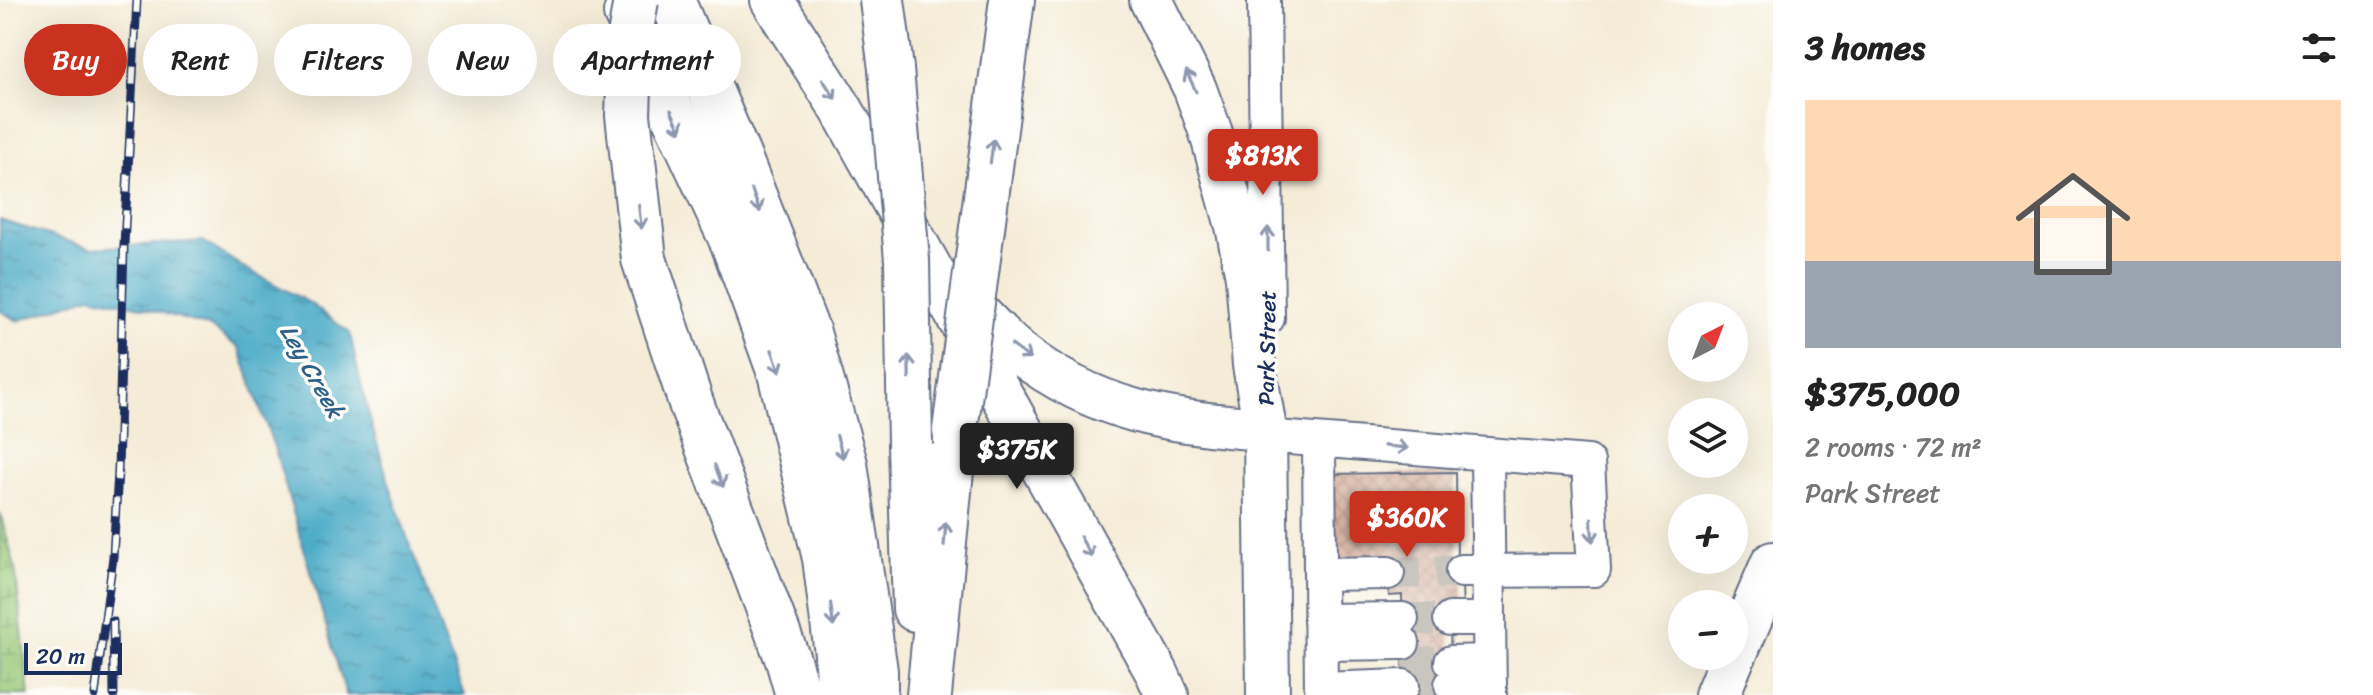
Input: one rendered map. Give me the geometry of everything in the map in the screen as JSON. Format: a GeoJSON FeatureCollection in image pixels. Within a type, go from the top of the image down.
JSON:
{"type":"FeatureCollection","features":[{"type":"Feature","properties":{"kind":"highway"},"geometry":{"type":"LineString","coordinates":[[620,0],[733,243],[780,373],[825,558],[837,654],[838,695]]}},
{"type":"Feature","properties":{"kind":"highway"},"geometry":{"type":"LineString","coordinates":[[636,0],[631,30],[628,115],[644,259],[691,403],[788,660],[798,695]]}},
{"type":"Feature","properties":{"kind":"highway"},"geometry":{"type":"LineString","coordinates":[[672,0],[740,160],[808,333],[845,464],[875,671],[875,695]]}},
{"type":"Feature","properties":{"kind":"highway"},"geometry":{"type":"LineString","coordinates":[[882,0],[907,260],[917,695]]}},
{"type":"Feature","properties":{"kind":"highway"},"geometry":{"type":"LineString","coordinates":[[929,695],[955,430],[1012,0]]}},
{"type":"Feature","properties":{"kind":"highway"},"geometry":{"type":"LineString","coordinates":[[1748,622],[1773,564]]}},
{"type":"Feature","properties":{"kind":"highway"},"geometry":{"type":"LineString","coordinates":[[1717,695],[1728,670]]}},
{"type":"Feature","properties":{"kind":"main road"},"geometry":{"type":"LineString","coordinates":[[924,259],[1015,349],[1074,388],[1102,401],[1167,420],[1265,432],[1255,379],[1247,277],[1237,226],[1211,133],[1195,89],[1151,0]]}},
{"type":"Feature","properties":{"kind":"main road"},"geometry":{"type":"LineString","coordinates":[[778,8],[842,110],[1167,695]]}},
{"type":"Feature","properties":{"kind":"main road","name":"Park Street"},"geometry":{"type":"LineString","coordinates":[[1265,432],[1268,695]]}},
{"type":"Feature","properties":{"kind":"street","name":"Park Street"},"geometry":{"type":"LineString","coordinates":[[1264,0],[1269,364],[1265,432]]}},
{"type":"Feature","properties":{"kind":"street"},"geometry":{"type":"LineString","coordinates":[[1265,432],[1319,441],[1588,462],[1594,570],[1474,571]]}},
{"type":"Feature","properties":{"kind":"street"},"geometry":{"type":"LineString","coordinates":[[1319,441],[1321,663]]}},
{"type":"Feature","properties":{"kind":"street"},"geometry":{"type":"LineString","coordinates":[[1487,454],[1474,571],[1489,660]]}},
{"type":"Feature","properties":{"kind":"street"},"geometry":{"type":"LineString","coordinates":[[1320,574],[1388,573]]}},
{"type":"Feature","properties":{"kind":"street"},"geometry":{"type":"LineString","coordinates":[[1489,660],[1450,652],[1489,660]]}},
{"type":"Feature","properties":{"kind":"street"},"geometry":{"type":"LineString","coordinates":[[1321,663],[1403,653],[1321,663]]}},
{"type":"Feature","properties":{"kind":"green space"},"geometry":{"type":"Polygon","coordinates":[[[0,513],[15,567],[29,695],[0,695],[0,513]]]}},
{"type":"Feature","properties":{"kind":"water","name":"Ley Creek"},"geometry":{"type":"Polygon","coordinates":[[[0,220],[90,248],[203,241],[243,267],[310,303],[350,333],[385,471],[465,695],[346,695],[275,450],[239,348],[210,327],[91,296],[18,321],[0,311],[0,220]]]}},
{"type":"Feature","properties":{"kind":"building"},"geometry":{"type":"Polygon","coordinates":[[[1456,472],[1457,562],[1461,561],[1463,610],[1450,610],[1451,695],[1404,695],[1402,595],[1389,596],[1388,563],[1333,564],[1331,474],[1456,472]]]}},
{"type":"Feature","properties":{"kind":"tunnel"},"geometry":{"type":"LineString","coordinates":[[1388,573],[1462,571]]}},
{"type":"Feature","properties":{"kind":"tunnel"},"geometry":{"type":"LineString","coordinates":[[1402,619],[1450,619]]}},
{"type":"Feature","properties":{"kind":"tunnel"},"geometry":{"type":"LineString","coordinates":[[1403,663],[1451,662]]}},
{"type":"Feature","properties":{"kind":"tunnel"},"geometry":{"type":"LineString","coordinates":[[1403,686],[1451,685]]}},
{"type":"Feature","properties":{"kind":"railway"},"geometry":{"type":"LineString","coordinates":[[95,695],[113,557],[124,245],[137,0]]}},
{"type":"Feature","properties":{"kind":"railway"},"geometry":{"type":"LineString","coordinates":[[113,621],[114,695]]}}]}
